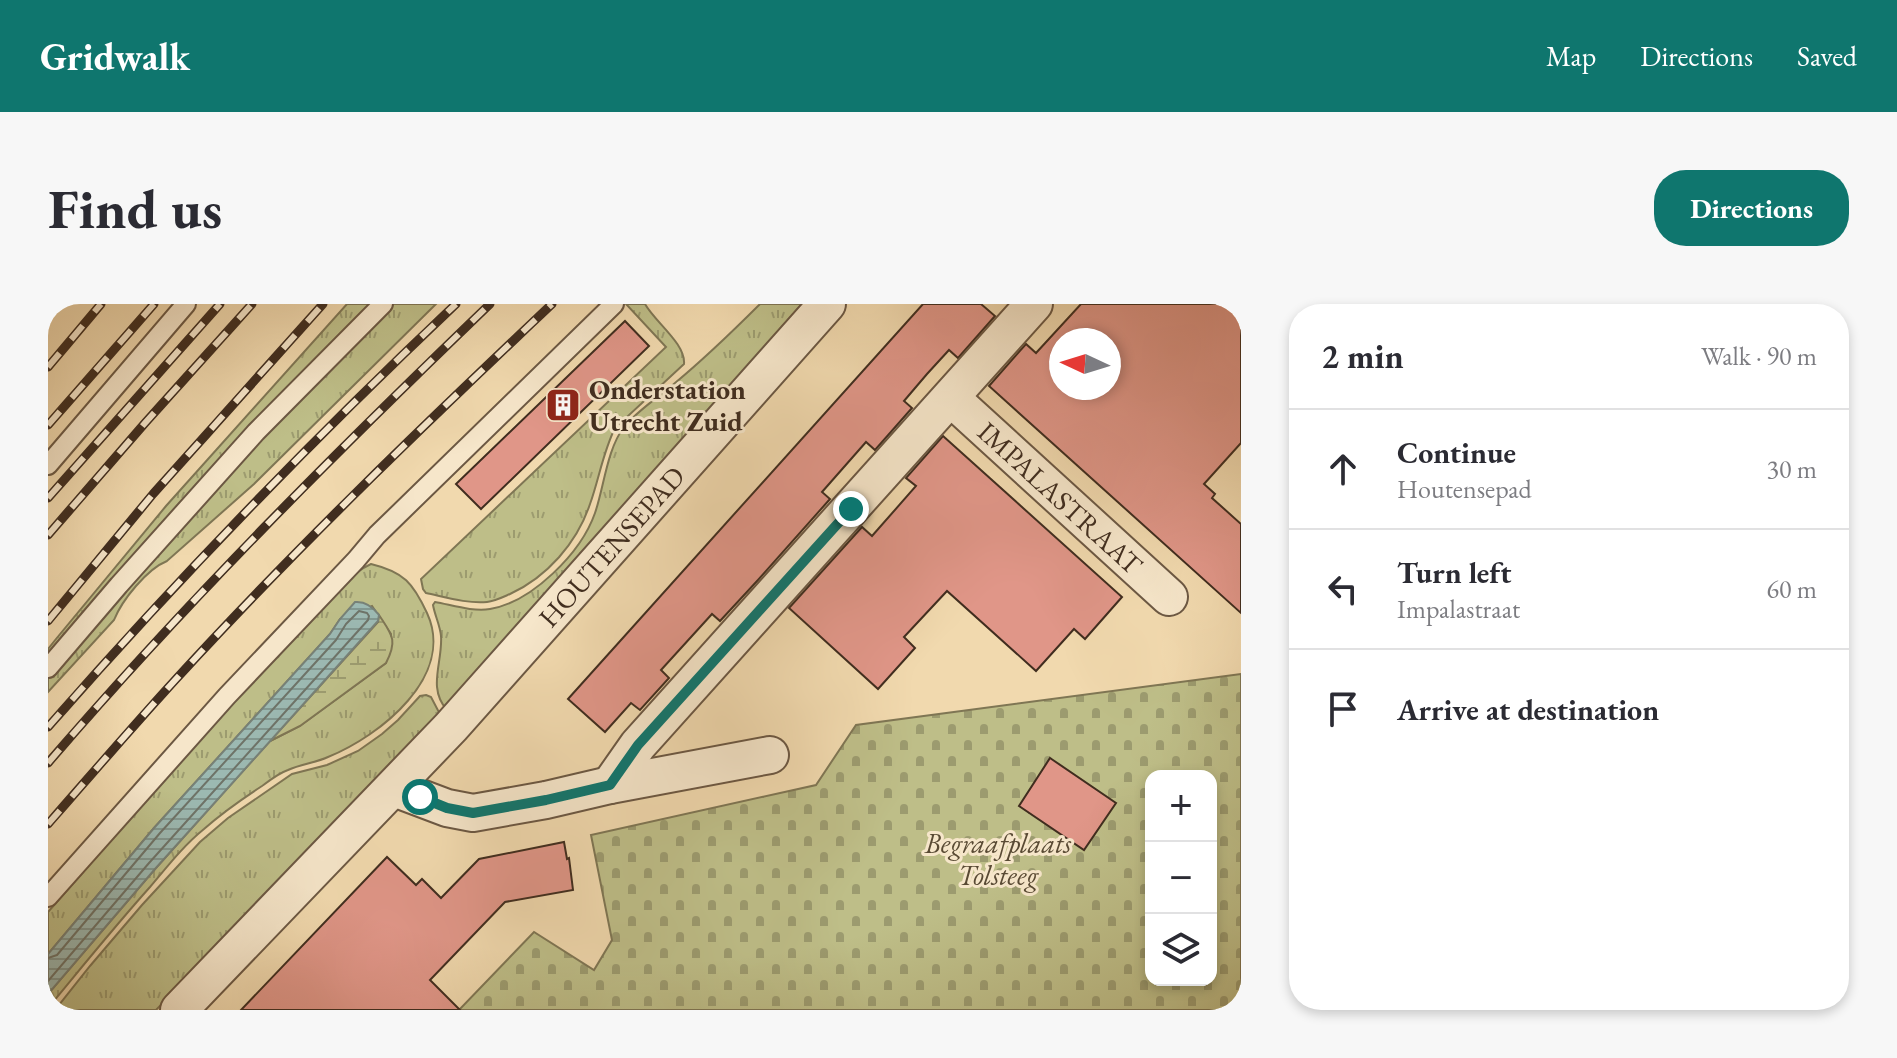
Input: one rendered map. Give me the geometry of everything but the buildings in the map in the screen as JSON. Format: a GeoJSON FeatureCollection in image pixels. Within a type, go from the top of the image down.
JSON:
{"type":"FeatureCollection","features":[{"type":"Feature","properties":{"kind":"street","name":"HOUTENSEPAD"},"geometry":{"type":"LineString","coordinates":[[179,1010],[394,788],[827,304]]}},
{"type":"Feature","properties":{"kind":"street"},"geometry":{"type":"LineString","coordinates":[[610,785],[638,745],[1034,304]]}},
{"type":"Feature","properties":{"kind":"street","name":"IMPALASTRAAT"},"geometry":{"type":"LineString","coordinates":[[951,398],[1169,597]]}},
{"type":"Feature","properties":{"kind":"street"},"geometry":{"type":"LineString","coordinates":[[394,788],[447,808],[473,813],[770,755]]}},
{"type":"Feature","properties":{"kind":"lane"},"geometry":{"type":"LineString","coordinates":[[48,465],[186,304]]}},
{"type":"Feature","properties":{"kind":"lane"},"geometry":{"type":"LineString","coordinates":[[48,668],[256,432],[383,304]]}},
{"type":"Feature","properties":{"kind":"lane"},"geometry":{"type":"LineString","coordinates":[[48,897],[216,708],[377,535],[614,304]]}},
{"type":"Feature","properties":{"kind":"green space"},"geometry":{"type":"Polygon","coordinates":[[[347,304],[436,304],[254,484],[144,578],[114,620],[48,692],[48,649],[166,506],[347,304]]]}},
{"type":"Feature","properties":{"kind":"green space"},"geometry":{"type":"Polygon","coordinates":[[[626,304],[645,304],[675,341],[684,364],[615,428],[584,518],[569,545],[536,578],[496,600],[472,602],[426,593],[421,579],[666,347],[626,304]]]}},
{"type":"Feature","properties":{"kind":"green space"},"geometry":{"type":"Polygon","coordinates":[[[760,304],[802,304],[447,710],[441,702],[437,684],[441,636],[433,605],[435,602],[470,609],[490,609],[522,597],[553,573],[579,544],[588,528],[606,468],[624,427],[760,304]]]}},
{"type":"Feature","properties":{"kind":"green space"},"geometry":{"type":"Polygon","coordinates":[[[371,564],[406,580],[427,613],[433,636],[431,659],[422,681],[408,701],[369,734],[328,757],[281,773],[211,823],[189,842],[48,1008],[48,994],[270,741],[300,726],[386,663],[391,634],[372,606],[340,619],[330,634],[154,828],[48,954],[48,912],[263,668],[341,585],[371,564]]]}},
{"type":"Feature","properties":{"kind":"green space"},"geometry":{"type":"Polygon","coordinates":[[[379,615],[392,638],[392,649],[386,663],[300,726],[270,741],[378,622],[379,615]]]}},
{"type":"Feature","properties":{"kind":"green space","name":"Begraafplaats Tolsteeg"},"geometry":{"type":"Polygon","coordinates":[[[1241,674],[1241,1010],[459,1010],[534,932],[594,970],[612,940],[591,835],[816,785],[856,725],[1241,674]]]}},
{"type":"Feature","properties":{"kind":"green space"},"geometry":{"type":"Polygon","coordinates":[[[420,696],[431,697],[442,718],[156,1010],[55,1010],[142,905],[200,842],[228,818],[292,774],[327,765],[358,751],[398,720],[420,696]]]}},
{"type":"Feature","properties":{"kind":"water"},"geometry":{"type":"Polygon","coordinates":[[[355,602],[372,607],[379,615],[378,621],[155,869],[48,994],[48,954],[154,828],[330,634],[355,602]]]}},
{"type":"Feature","properties":{"kind":"railway"},"geometry":{"type":"LineString","coordinates":[[48,367],[101,304]]}},
{"type":"Feature","properties":{"kind":"railway"},"geometry":{"type":"LineString","coordinates":[[48,425],[154,304]]}},
{"type":"Feature","properties":{"kind":"railway"},"geometry":{"type":"LineString","coordinates":[[48,498],[220,304]]}},
{"type":"Feature","properties":{"kind":"railway"},"geometry":{"type":"LineString","coordinates":[[48,535],[252,304]]}},
{"type":"Feature","properties":{"kind":"railway"},"geometry":{"type":"LineString","coordinates":[[48,621],[153,494],[323,304]]}},
{"type":"Feature","properties":{"kind":"railway"},"geometry":{"type":"LineString","coordinates":[[48,727],[247,511],[456,304]]}},
{"type":"Feature","properties":{"kind":"railway"},"geometry":{"type":"LineString","coordinates":[[48,763],[263,528],[490,304]]}},
{"type":"Feature","properties":{"kind":"railway"},"geometry":{"type":"LineString","coordinates":[[48,824],[161,696],[314,534],[552,304]]}},
{"type":"Feature","properties":{"kind":"place","name":"Onderstation Utrecht Zuid"},"geometry":{"type":"Point","coordinates":[563,405]}},
{"type":"Feature","properties":{"kind":"route"},"geometry":{"type":"LineString","coordinates":[[420,797],[447,808],[473,813],[610,785],[638,745],[851,509]]}}]}
